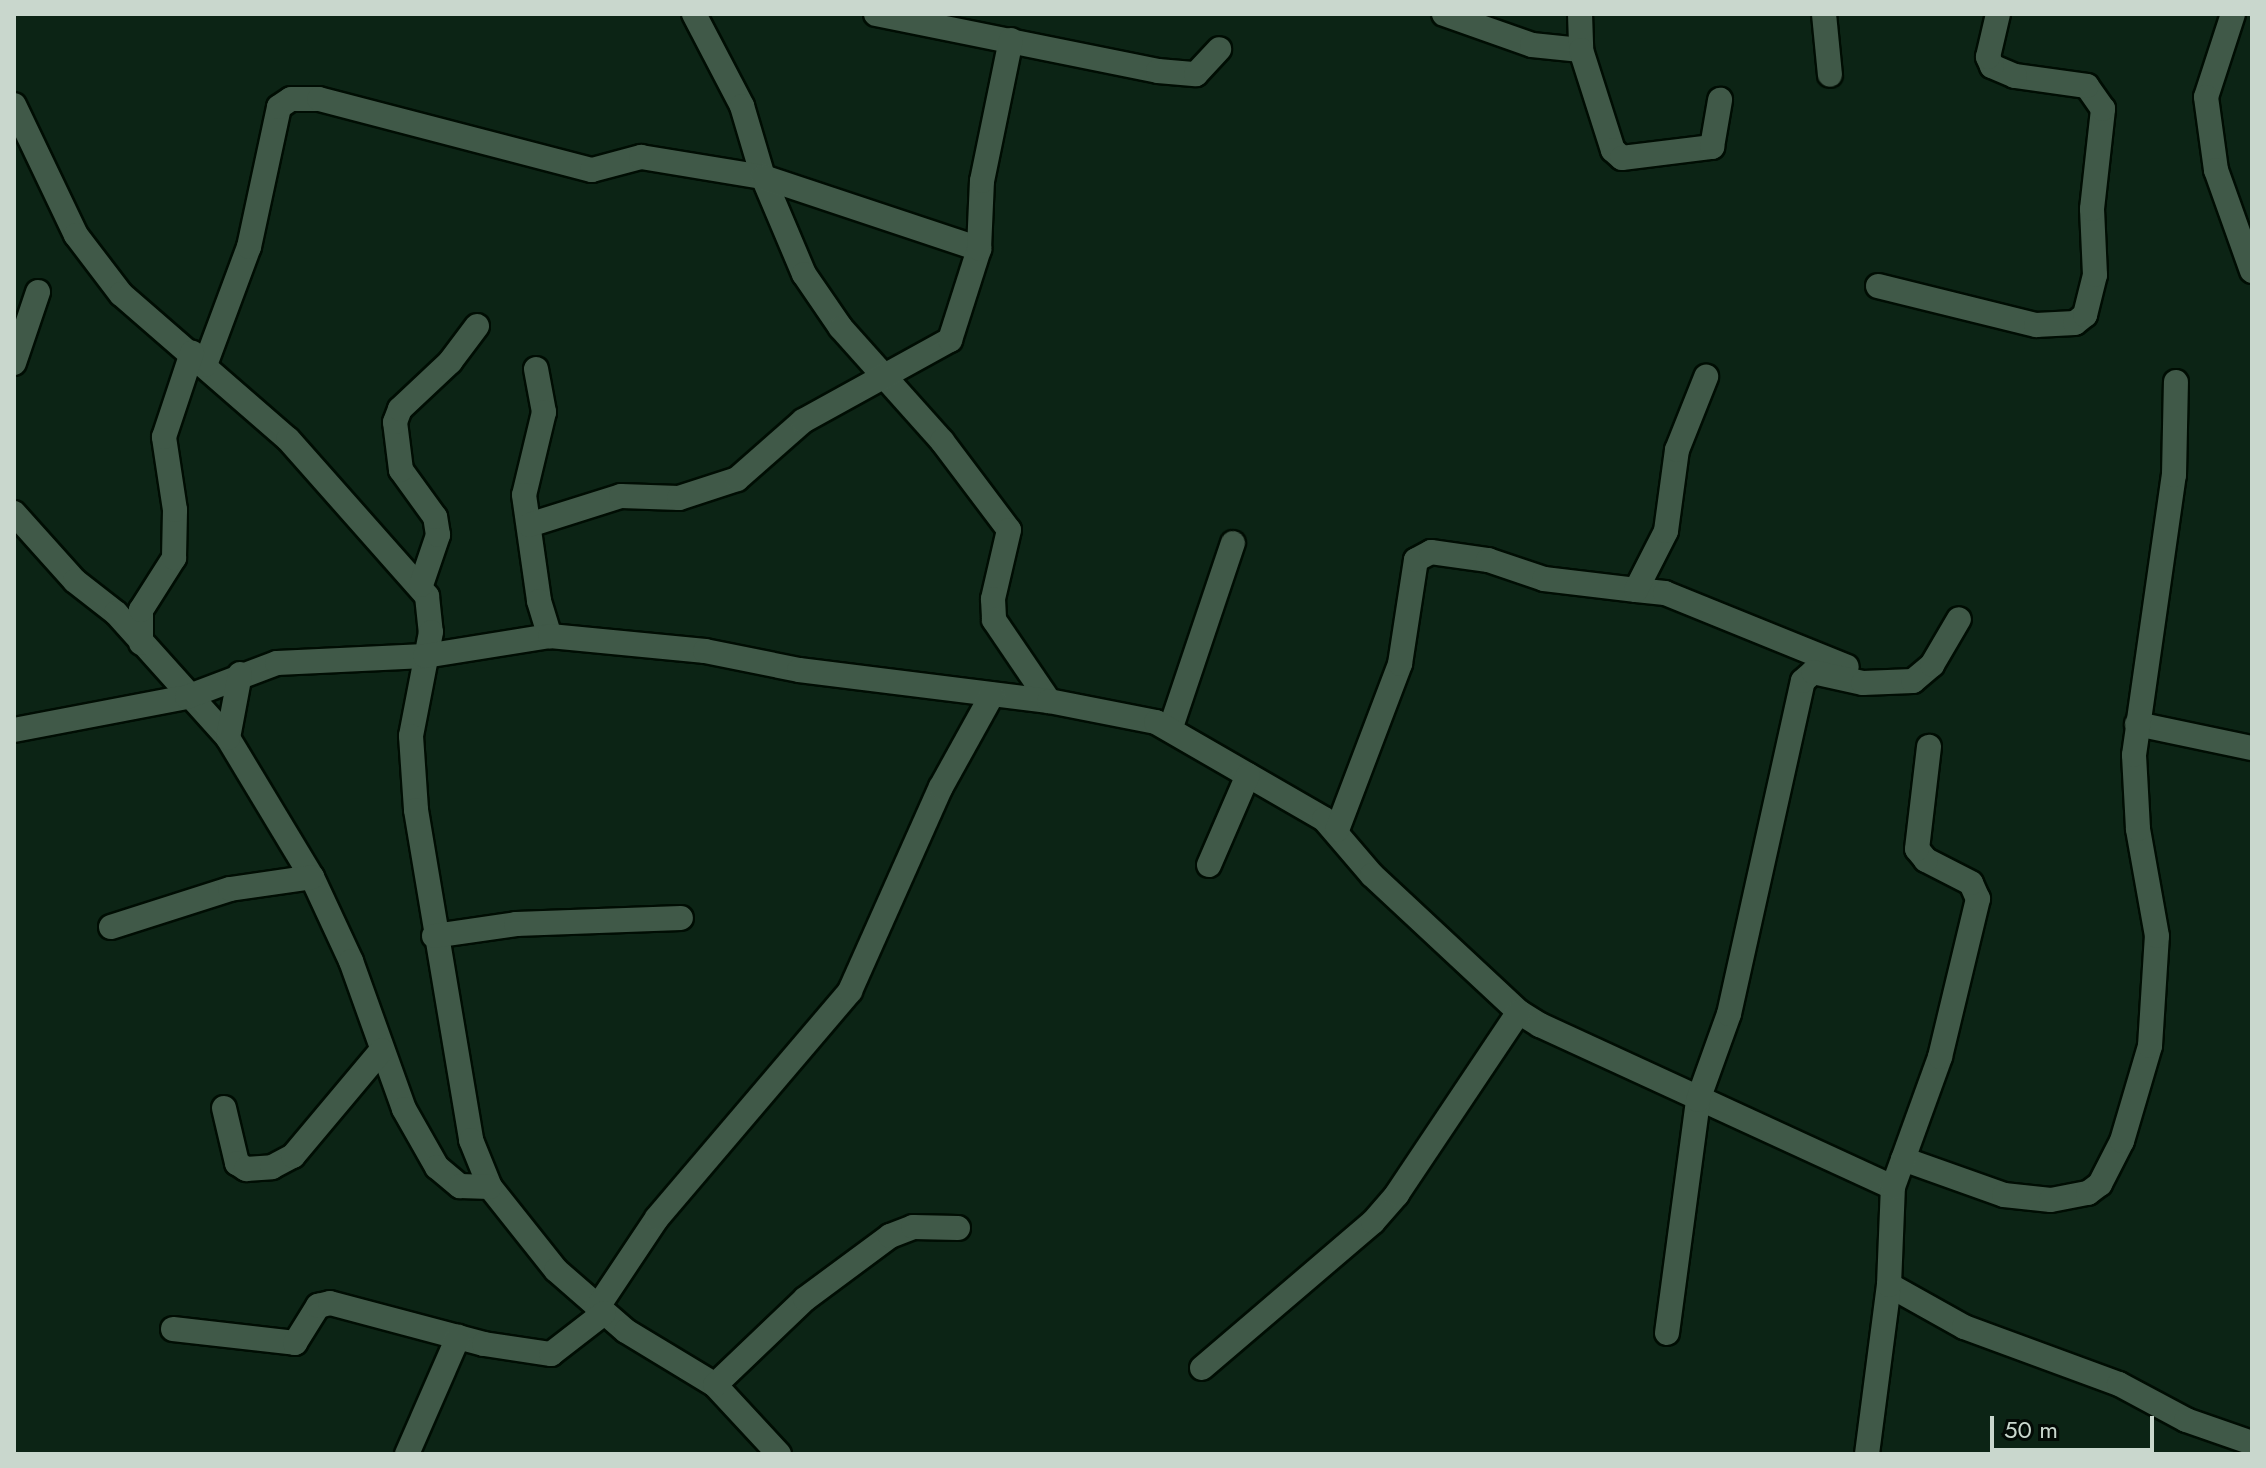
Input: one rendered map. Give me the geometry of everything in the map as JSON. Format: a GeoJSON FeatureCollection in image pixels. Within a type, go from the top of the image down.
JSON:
{"type":"FeatureCollection","features":[{"type":"Feature","properties":{"kind":"street"},"geometry":{"type":"LineString","coordinates":[[694,14],[742,106],[763,177],[804,274],[881,374],[942,441],[1009,530],[993,599],[994,620],[1049,701]]}},
{"type":"Feature","properties":{"kind":"street"},"geometry":{"type":"LineString","coordinates":[[876,14],[1129,67],[1191,75],[1219,49]]}},
{"type":"Feature","properties":{"kind":"street"},"geometry":{"type":"LineString","coordinates":[[1444,14],[1532,45],[1581,50]]}},
{"type":"Feature","properties":{"kind":"street"},"geometry":{"type":"LineString","coordinates":[[1580,14],[1581,50],[1613,150],[1622,158],[1712,147],[1720,100]]}},
{"type":"Feature","properties":{"kind":"street"},"geometry":{"type":"LineString","coordinates":[[1824,14],[1830,75]]}},
{"type":"Feature","properties":{"kind":"street"},"geometry":{"type":"LineString","coordinates":[[1878,286],[2036,325],[2075,323],[2085,315],[2095,275],[2092,209],[2103,109],[2087,86],[2015,76],[1992,66],[1989,48],[1998,14]]}},
{"type":"Feature","properties":{"kind":"street"},"geometry":{"type":"LineString","coordinates":[[2233,14],[2206,97],[2216,170],[2252,271]]}},
{"type":"Feature","properties":{"kind":"street"},"geometry":{"type":"LineString","coordinates":[[529,525],[621,496],[679,498],[737,479],[803,421],[881,374],[950,340],[979,249],[982,181],[1011,40]]}},
{"type":"Feature","properties":{"kind":"street"},"geometry":{"type":"LineString","coordinates":[[141,643],[141,610],[174,558],[175,510],[164,437],[249,247],[274,123],[284,101],[319,99],[592,170],[641,157],[763,177],[979,249]]}},
{"type":"Feature","properties":{"kind":"street"},"geometry":{"type":"LineString","coordinates":[[14,105],[76,235],[142,316],[198,359],[288,439],[421,585],[432,621],[411,736],[416,810],[434,936],[471,1140],[490,1187],[532,1246],[600,1310],[715,1385],[779,1454]]}},
{"type":"Feature","properties":{"kind":"street"},"geometry":{"type":"LineString","coordinates":[[14,363],[38,292]]}},
{"type":"Feature","properties":{"kind":"street"},"geometry":{"type":"LineString","coordinates":[[421,585],[438,535],[435,517],[401,470],[395,422],[400,409],[450,362],[477,326]]}},
{"type":"Feature","properties":{"kind":"street"},"geometry":{"type":"LineString","coordinates":[[536,369],[544,412],[524,495],[539,601],[550,636]]}},
{"type":"Feature","properties":{"kind":"street"},"geometry":{"type":"LineString","coordinates":[[1636,590],[1666,531],[1677,450],[1706,377]]}},
{"type":"Feature","properties":{"kind":"street"},"geometry":{"type":"LineString","coordinates":[[1903,1159],[2004,1195],[2051,1200],[2088,1193],[2112,1167],[2150,1046],[2157,936],[2138,829],[2137,724],[2174,475],[2176,382]]}},
{"type":"Feature","properties":{"kind":"street"},"geometry":{"type":"LineString","coordinates":[[14,513],[75,581],[116,613],[187,697],[228,738],[312,877],[351,961],[404,1109],[437,1167],[460,1186],[490,1187]]}},
{"type":"Feature","properties":{"kind":"street"},"geometry":{"type":"LineString","coordinates":[[1171,727],[1233,543]]}},
{"type":"Feature","properties":{"kind":"street"},"geometry":{"type":"LineString","coordinates":[[1337,830],[1400,664],[1416,560],[1421,555],[1488,560],[1544,579],[1665,593],[1892,684]]}},
{"type":"Feature","properties":{"kind":"street"},"geometry":{"type":"LineString","coordinates":[[1667,1333],[1698,1100],[1729,1014],[1803,681],[1813,672],[1892,684],[1924,675],[1959,619]]}},
{"type":"Feature","properties":{"kind":"street"},"geometry":{"type":"LineString","coordinates":[[14,730],[187,697],[240,674],[317,658],[425,656],[550,636],[705,651],[799,670],[1049,701],[1171,727],[1337,830],[1372,875],[1519,1012],[1573,1043],[1620,1060],[1698,1100],[1716,1103],[1893,1187]]}},
{"type":"Feature","properties":{"kind":"street"},"geometry":{"type":"LineString","coordinates":[[228,738],[240,674]]}},
{"type":"Feature","properties":{"kind":"street"},"geometry":{"type":"LineString","coordinates":[[173,1329],[295,1343],[318,1306],[330,1303],[458,1337],[551,1354],[600,1310],[657,1218],[850,991],[941,787],[992,695]]}},
{"type":"Feature","properties":{"kind":"street"},"geometry":{"type":"LineString","coordinates":[[2137,724],[2252,748]]}},
{"type":"Feature","properties":{"kind":"street"},"geometry":{"type":"LineString","coordinates":[[1867,1454],[1889,1285],[1893,1187],[1940,1057],[1978,899],[1971,883],[1926,860],[1917,849],[1929,747]]}},
{"type":"Feature","properties":{"kind":"street"},"geometry":{"type":"LineString","coordinates":[[1209,865],[1248,775]]}},
{"type":"Feature","properties":{"kind":"street"},"geometry":{"type":"LineString","coordinates":[[111,927],[230,889],[312,877]]}},
{"type":"Feature","properties":{"kind":"street"},"geometry":{"type":"LineString","coordinates":[[434,936],[516,924],[681,918]]}},
{"type":"Feature","properties":{"kind":"street"},"geometry":{"type":"LineString","coordinates":[[1202,1368],[1373,1222],[1397,1194],[1519,1012]]}},
{"type":"Feature","properties":{"kind":"street"},"geometry":{"type":"LineString","coordinates":[[224,1108],[237,1163],[246,1169],[272,1167],[293,1156],[382,1050]]}},
{"type":"Feature","properties":{"kind":"street"},"geometry":{"type":"LineString","coordinates":[[715,1385],[805,1299],[890,1236],[913,1227],[958,1228]]}},
{"type":"Feature","properties":{"kind":"street"},"geometry":{"type":"LineString","coordinates":[[1889,1285],[1964,1327],[2106,1379],[2186,1420],[2252,1443]]}},
{"type":"Feature","properties":{"kind":"street"},"geometry":{"type":"LineString","coordinates":[[407,1454],[458,1337]]}}]}
